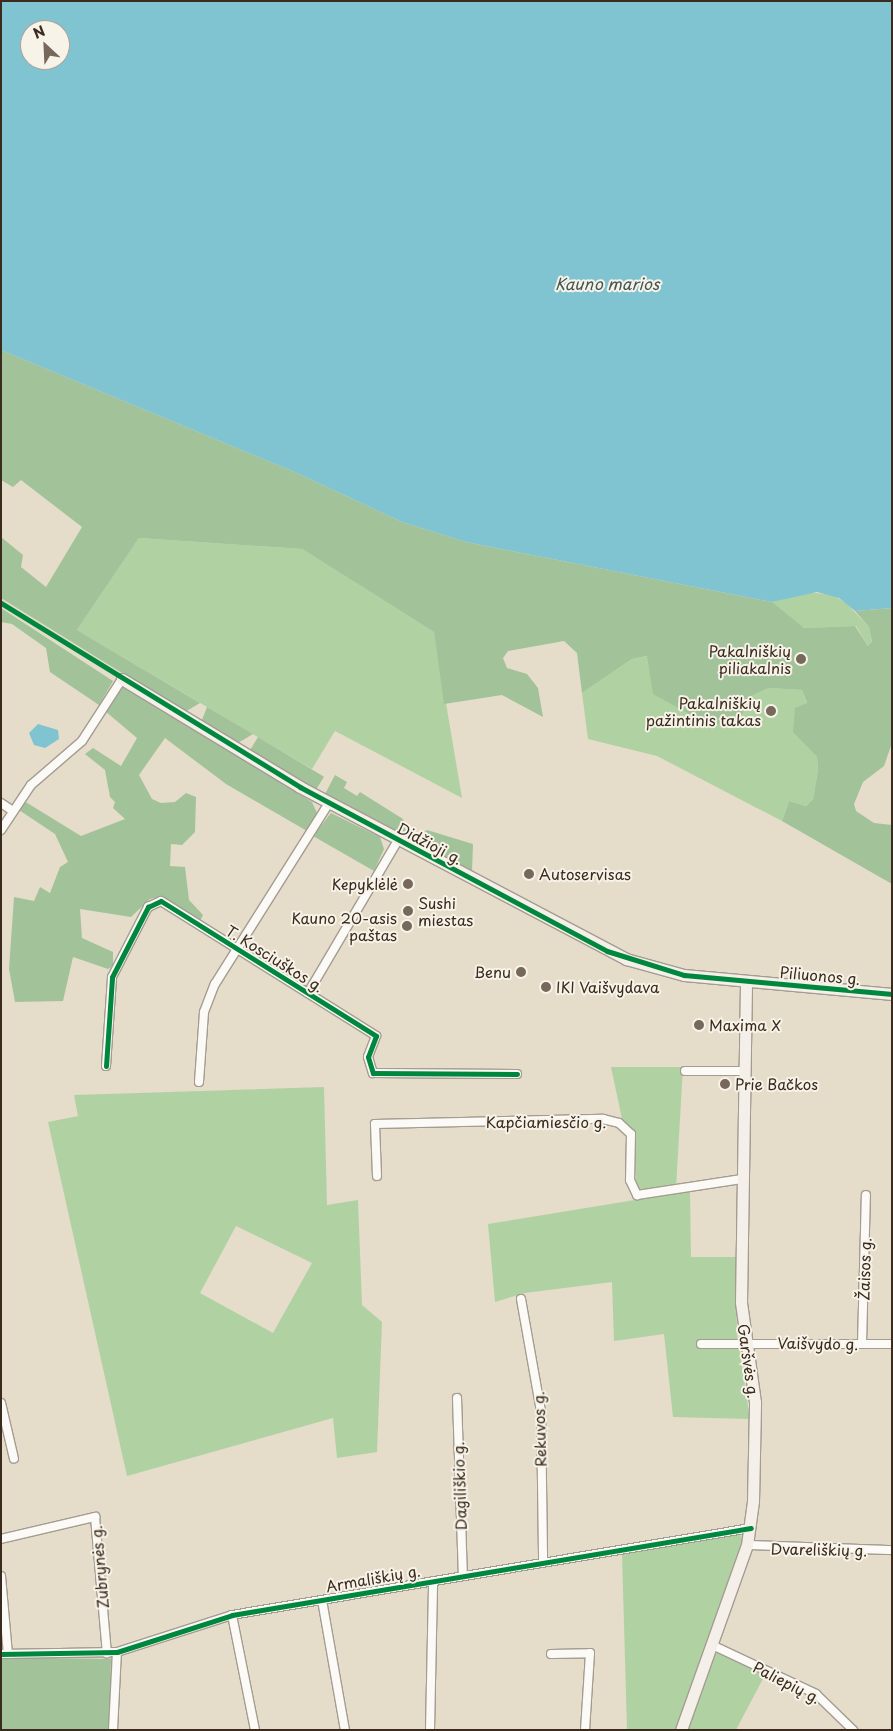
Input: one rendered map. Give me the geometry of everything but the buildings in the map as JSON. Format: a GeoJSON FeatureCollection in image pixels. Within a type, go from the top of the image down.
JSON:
{"type":"FeatureCollection","features":[{"type":"Feature","properties":{"kind":"main road","name":"Didžioji g."},"geometry":{"type":"LineString","coordinates":[[122,679],[329,803],[626,958],[684,975],[746,981]]}},
{"type":"Feature","properties":{"kind":"main road","name":"Piliuonos g."},"geometry":{"type":"LineString","coordinates":[[746,981],[892,994]]}},
{"type":"Feature","properties":{"kind":"main road","name":"Garšvės g."},"geometry":{"type":"LineString","coordinates":[[681,1730],[748,1546],[751,1528],[756,1418],[744,1341],[742,1179],[746,981]]}},
{"type":"Feature","properties":{"kind":"street"},"geometry":{"type":"LineString","coordinates":[[1,830],[31,785],[82,741],[122,679]]}},
{"type":"Feature","properties":{"kind":"street"},"geometry":{"type":"LineString","coordinates":[[1,803],[13,811]]}},
{"type":"Feature","properties":{"kind":"street"},"geometry":{"type":"LineString","coordinates":[[199,1082],[204,1012],[236,948],[329,803]]}},
{"type":"Feature","properties":{"kind":"street"},"geometry":{"type":"LineString","coordinates":[[308,993],[398,840]]}},
{"type":"Feature","properties":{"kind":"street","name":"T. Kosciuškos g."},"geometry":{"type":"LineString","coordinates":[[106,1066],[112,977],[148,907],[161,901],[376,1036],[368,1057],[373,1073],[517,1074]]}},
{"type":"Feature","properties":{"kind":"street"},"geometry":{"type":"LineString","coordinates":[[684,1071],[744,1070]]}},
{"type":"Feature","properties":{"kind":"street","name":"Kapčiamiesčio g."},"geometry":{"type":"LineString","coordinates":[[377,1176],[375,1124],[603,1120],[619,1123],[631,1134],[630,1180],[637,1195],[742,1179]]}},
{"type":"Feature","properties":{"kind":"street","name":"Žaisos g."},"geometry":{"type":"LineString","coordinates":[[862,1344],[866,1195]]}},
{"type":"Feature","properties":{"kind":"street","name":"Rekuvos g."},"geometry":{"type":"LineString","coordinates":[[521,1299],[541,1411],[543,1561]]}},
{"type":"Feature","properties":{"kind":"street","name":"Vaišvydo g."},"geometry":{"type":"LineString","coordinates":[[701,1344],[744,1341],[892,1344]]}},
{"type":"Feature","properties":{"kind":"street","name":"Dagiliškio g."},"geometry":{"type":"LineString","coordinates":[[457,1398],[463,1575]]}},
{"type":"Feature","properties":{"kind":"street"},"geometry":{"type":"LineString","coordinates":[[1,1403],[14,1459]]}},
{"type":"Feature","properties":{"kind":"street","name":"Zubrynės g."},"geometry":{"type":"LineString","coordinates":[[1,1538],[95,1516],[107,1653]]}},
{"type":"Feature","properties":{"kind":"street","name":"Armališkių g."},"geometry":{"type":"LineString","coordinates":[[5,1654],[117,1652],[232,1615],[543,1561],[751,1528]]}},
{"type":"Feature","properties":{"kind":"street","name":"Dvareliškių g."},"geometry":{"type":"LineString","coordinates":[[748,1546],[892,1550]]}},
{"type":"Feature","properties":{"kind":"street"},"geometry":{"type":"LineString","coordinates":[[1,1576],[5,1654]]}},
{"type":"Feature","properties":{"kind":"street"},"geometry":{"type":"LineString","coordinates":[[430,1730],[433,1580]]}},
{"type":"Feature","properties":{"kind":"street"},"geometry":{"type":"LineString","coordinates":[[322,1600],[344,1730]]}},
{"type":"Feature","properties":{"kind":"street"},"geometry":{"type":"LineString","coordinates":[[232,1615],[255,1730]]}},
{"type":"Feature","properties":{"kind":"street","name":"Paliepių g."},"geometry":{"type":"LineString","coordinates":[[712,1646],[816,1694],[853,1730]]}},
{"type":"Feature","properties":{"kind":"street"},"geometry":{"type":"LineString","coordinates":[[113,1730],[117,1652]]}},
{"type":"Feature","properties":{"kind":"street"},"geometry":{"type":"LineString","coordinates":[[551,1654],[590,1653],[584,1730]]}},
{"type":"Feature","properties":{"kind":"green space"},"geometry":{"type":"Polygon","coordinates":[[[1,350],[297,473],[402,522],[466,542],[772,602],[804,628],[855,626],[868,646],[872,642],[869,627],[855,611],[892,608],[892,743],[884,766],[863,782],[854,804],[856,811],[874,823],[892,825],[892,884],[782,821],[789,801],[806,806],[813,799],[818,770],[817,757],[793,732],[795,708],[807,703],[802,690],[769,688],[751,696],[741,717],[711,726],[653,694],[647,656],[632,659],[582,693],[577,653],[564,641],[508,651],[503,658],[507,668],[527,674],[538,688],[543,717],[502,695],[444,704],[434,632],[302,549],[139,538],[77,630],[200,703],[185,712],[1,598],[1,537],[23,555],[21,567],[46,587],[82,527],[21,480],[13,487],[1,480],[1,350]]]}},
{"type":"Feature","properties":{"kind":"green space"},"geometry":{"type":"Polygon","coordinates":[[[139,538],[302,549],[434,632],[462,798],[335,731],[312,769],[77,630],[139,538]]]}},
{"type":"Feature","properties":{"kind":"green space"},"geometry":{"type":"Polygon","coordinates":[[[807,592],[833,595],[847,604],[869,627],[872,643],[868,646],[856,626],[804,628],[773,606],[772,602],[807,592]]]}},
{"type":"Feature","properties":{"kind":"green space"},"geometry":{"type":"Polygon","coordinates":[[[1,608],[113,681],[99,705],[50,672],[46,648],[12,624],[1,622],[1,608]]]}},
{"type":"Feature","properties":{"kind":"green space"},"geometry":{"type":"Polygon","coordinates":[[[648,656],[741,717],[751,696],[769,688],[802,690],[807,704],[803,742],[817,757],[818,770],[813,799],[806,806],[789,801],[782,821],[657,756],[588,739],[582,693],[632,659],[648,656]]]}},
{"type":"Feature","properties":{"kind":"green space"},"geometry":{"type":"Polygon","coordinates":[[[122,686],[312,802],[317,813],[307,831],[226,784],[165,738],[139,775],[152,799],[161,803],[175,802],[186,793],[196,797],[195,832],[182,845],[171,844],[170,866],[185,867],[189,900],[203,915],[200,921],[159,897],[150,899],[131,917],[80,909],[82,938],[113,952],[113,966],[108,969],[73,957],[63,1001],[15,1002],[9,969],[14,897],[34,901],[40,887],[50,893],[60,867],[68,862],[55,834],[19,810],[24,801],[81,836],[125,819],[113,808],[115,802],[110,797],[105,770],[85,754],[93,748],[121,766],[137,738],[105,711],[122,686]]]}},
{"type":"Feature","properties":{"kind":"green space"},"geometry":{"type":"Polygon","coordinates":[[[207,707],[253,734],[238,743],[202,720],[207,707]]]}},
{"type":"Feature","properties":{"kind":"green space"},"geometry":{"type":"Polygon","coordinates":[[[258,737],[324,777],[316,790],[250,751],[258,737]]]}},
{"type":"Feature","properties":{"kind":"green space"},"geometry":{"type":"Polygon","coordinates":[[[335,775],[347,782],[344,788],[357,796],[360,792],[403,819],[407,835],[402,836],[325,794],[335,775]]]}},
{"type":"Feature","properties":{"kind":"green space"},"geometry":{"type":"Polygon","coordinates":[[[331,813],[380,837],[384,849],[374,871],[313,836],[331,813]]]}},
{"type":"Feature","properties":{"kind":"green space"},"geometry":{"type":"Polygon","coordinates":[[[427,830],[473,844],[472,871],[414,841],[427,830]]]}},
{"type":"Feature","properties":{"kind":"green space"},"geometry":{"type":"Polygon","coordinates":[[[611,1067],[683,1067],[676,1188],[643,1194],[636,1189],[635,1137],[622,1119],[611,1067]]]}},
{"type":"Feature","properties":{"kind":"green space"},"geometry":{"type":"Polygon","coordinates":[[[324,1087],[327,1205],[358,1200],[362,1305],[382,1322],[377,1452],[337,1458],[333,1418],[127,1476],[48,1122],[78,1116],[74,1095],[324,1087]],[[236,1226],[200,1293],[273,1333],[312,1263],[236,1226]]]}},
{"type":"Feature","properties":{"kind":"green space"},"geometry":{"type":"Polygon","coordinates":[[[690,1191],[691,1257],[736,1257],[737,1334],[750,1419],[673,1417],[664,1334],[614,1341],[612,1282],[525,1293],[495,1302],[488,1224],[690,1191]]]}},
{"type":"Feature","properties":{"kind":"green space"},"geometry":{"type":"Polygon","coordinates":[[[739,1534],[744,1539],[675,1730],[627,1730],[622,1554],[739,1534]]]}},
{"type":"Feature","properties":{"kind":"green space"},"geometry":{"type":"Polygon","coordinates":[[[713,1651],[766,1673],[736,1730],[686,1730],[713,1651]]]}},
{"type":"Feature","properties":{"kind":"green space"},"geometry":{"type":"Polygon","coordinates":[[[1,1657],[111,1659],[110,1730],[1,1730],[1,1657]]]}},
{"type":"Feature","properties":{"kind":"water","name":"Kauno marios"},"geometry":{"type":"Polygon","coordinates":[[[1,1],[892,1],[892,608],[855,611],[839,598],[817,592],[772,602],[466,542],[402,522],[297,473],[1,350],[1,1]]]}},
{"type":"Feature","properties":{"kind":"water"},"geometry":{"type":"Polygon","coordinates":[[[38,724],[58,730],[59,739],[45,748],[34,745],[29,733],[38,724]]]}},
{"type":"Feature","properties":{"kind":"cycle path"},"geometry":{"type":"LineString","coordinates":[[1,603],[300,787],[607,951],[684,975],[892,994]]}},
{"type":"Feature","properties":{"kind":"cycle path"},"geometry":{"type":"LineString","coordinates":[[106,1066],[112,977],[148,907],[161,901],[376,1036],[368,1057],[373,1073],[517,1074]]}},
{"type":"Feature","properties":{"kind":"cycle path"},"geometry":{"type":"LineString","coordinates":[[1,1654],[117,1652],[232,1615],[751,1528]]}},
{"type":"Feature","properties":{"kind":"place","name":"Pakalniškių piliakalnis"},"geometry":{"type":"Point","coordinates":[801,659]}},
{"type":"Feature","properties":{"kind":"place","name":"Pakalniškių pažintinis takas"},"geometry":{"type":"Point","coordinates":[771,711]}},
{"type":"Feature","properties":{"kind":"place","name":"Autoservisas"},"geometry":{"type":"Point","coordinates":[529,874]}},
{"type":"Feature","properties":{"kind":"place","name":"Kepyklėlė"},"geometry":{"type":"Point","coordinates":[408,884]}},
{"type":"Feature","properties":{"kind":"place","name":"Sushi miestas"},"geometry":{"type":"Point","coordinates":[408,911]}},
{"type":"Feature","properties":{"kind":"place","name":"Kauno 20-asis paštas"},"geometry":{"type":"Point","coordinates":[407,926]}},
{"type":"Feature","properties":{"kind":"place","name":"Benu"},"geometry":{"type":"Point","coordinates":[521,972]}},
{"type":"Feature","properties":{"kind":"place","name":"IKI Vaišvydava"},"geometry":{"type":"Point","coordinates":[546,987]}},
{"type":"Feature","properties":{"kind":"place","name":"Maxima X"},"geometry":{"type":"Point","coordinates":[699,1025]}},
{"type":"Feature","properties":{"kind":"place","name":"Prie Bačkos"},"geometry":{"type":"Point","coordinates":[725,1084]}}]}
